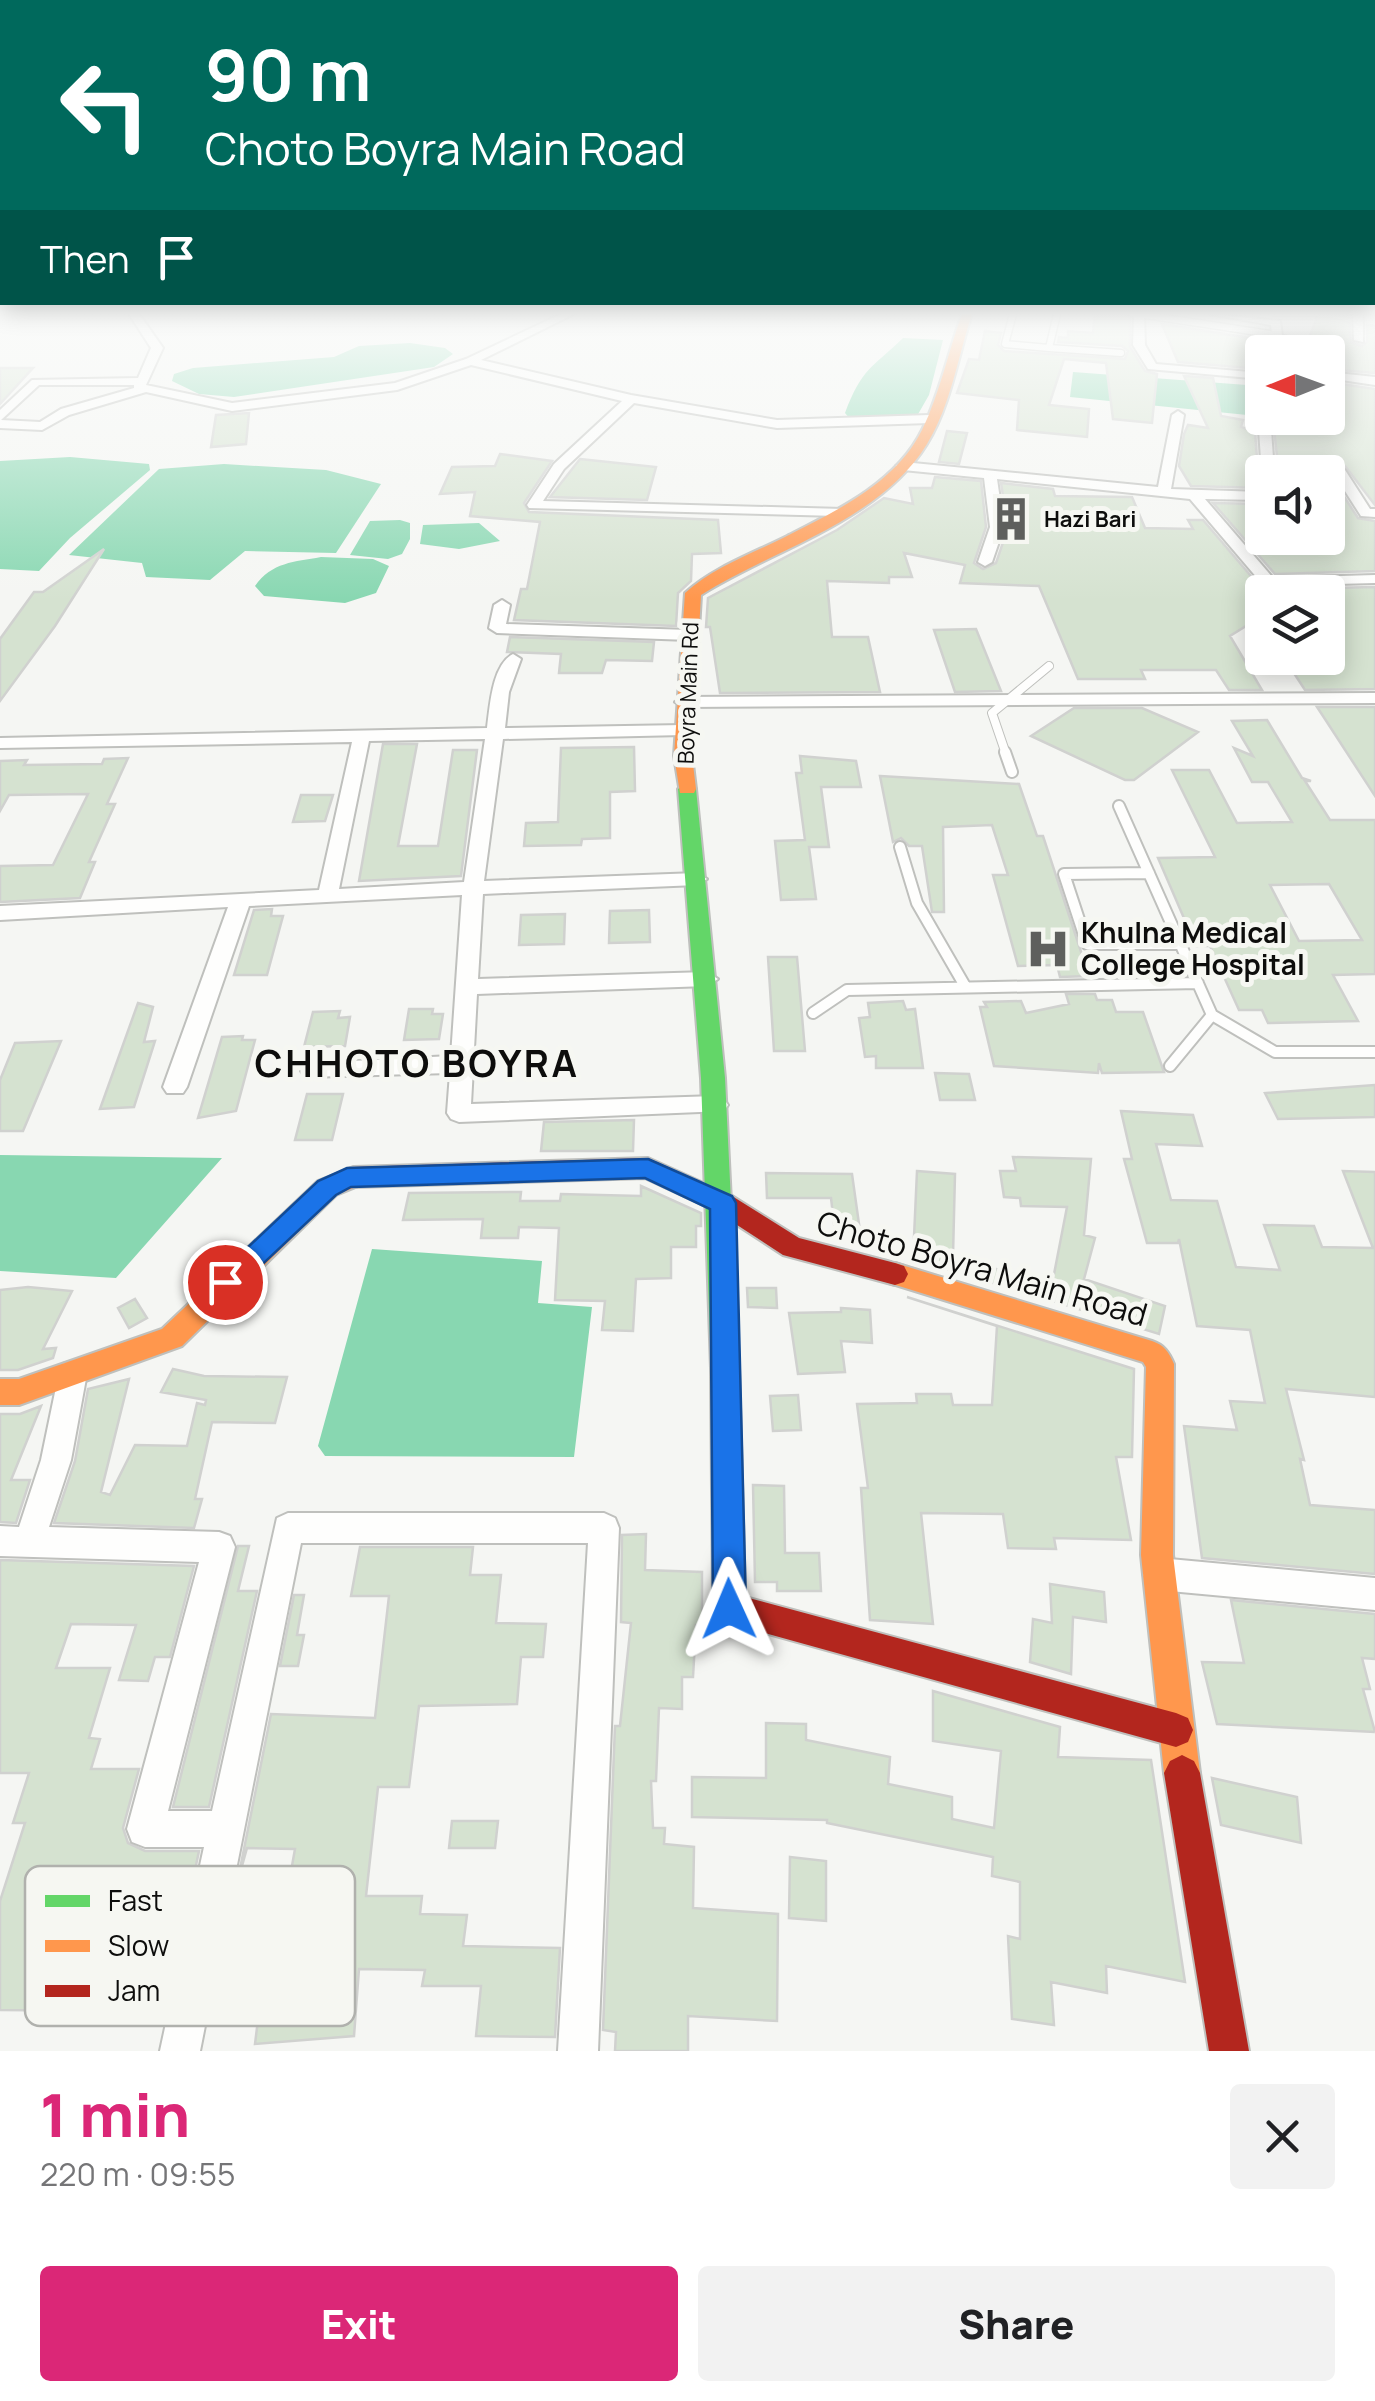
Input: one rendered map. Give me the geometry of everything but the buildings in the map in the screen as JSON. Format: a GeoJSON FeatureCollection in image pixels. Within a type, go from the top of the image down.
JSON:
{"type":"FeatureCollection","features":[{"type":"Feature","properties":{"kind":"street"},"geometry":{"type":"LineString","coordinates":[[0,420],[42,426],[71,410]]}},
{"type":"Feature","properties":{"kind":"street"},"geometry":{"type":"LineString","coordinates":[[620,410],[559,467],[534,506],[838,512]]}},
{"type":"Feature","properties":{"kind":"street"},"geometry":{"type":"LineString","coordinates":[[694,410],[777,424],[929,419]]}},
{"type":"Feature","properties":{"kind":"street","name":"Boyra Main Rd"},"geometry":{"type":"LineString","coordinates":[[932,410],[921,445],[903,466],[838,512],[720,571],[693,593],[683,730],[708,979],[723,1203],[729,1609],[1176,1730]]}},
{"type":"Feature","properties":{"kind":"street"},"geometry":{"type":"LineString","coordinates":[[1164,489],[1178,415]]}},
{"type":"Feature","properties":{"kind":"street"},"geometry":{"type":"LineString","coordinates":[[903,466],[1194,495],[1245,496]]}},
{"type":"Feature","properties":{"kind":"street"},"geometry":{"type":"LineString","coordinates":[[985,562],[996,527],[990,476]]}},
{"type":"Feature","properties":{"kind":"street"},"geometry":{"type":"LineString","coordinates":[[1345,481],[1366,513],[1375,514]]}},
{"type":"Feature","properties":{"kind":"street"},"geometry":{"type":"LineString","coordinates":[[1194,495],[1268,583],[1375,580]]}},
{"type":"Feature","properties":{"kind":"street"},"geometry":{"type":"LineString","coordinates":[[502,604],[497,628],[688,634]]}},
{"type":"Feature","properties":{"kind":"street"},"geometry":{"type":"LineString","coordinates":[[513,659],[501,692],[473,888],[458,1114],[716,1105]]}},
{"type":"Feature","properties":{"kind":"street"},"geometry":{"type":"LineString","coordinates":[[684,702],[1375,698]]}},
{"type":"Feature","properties":{"kind":"street"},"geometry":{"type":"LineString","coordinates":[[0,743],[683,730]]}},
{"type":"Feature","properties":{"kind":"street"},"geometry":{"type":"LineString","coordinates":[[328,893],[362,734]]}},
{"type":"Feature","properties":{"kind":"street"},"geometry":{"type":"LineString","coordinates":[[0,913],[328,893],[697,879]]}},
{"type":"Feature","properties":{"kind":"street"},"geometry":{"type":"LineString","coordinates":[[175,1086],[241,900]]}},
{"type":"Feature","properties":{"kind":"street"},"geometry":{"type":"LineString","coordinates":[[466,987],[708,979]]}},
{"type":"Feature","properties":{"kind":"street"},"geometry":{"type":"LineString","coordinates":[[313,1071],[462,1064]]}},
{"type":"Feature","properties":{"kind":"street","name":"Choto Boyra Main Road"},"geometry":{"type":"LineString","coordinates":[[0,1392],[19,1392],[172,1338],[327,1188],[347,1178],[648,1168],[723,1203],[792,1247],[958,1291],[1158,1357],[1160,1574],[1176,1730],[1229,2051]]}},
{"type":"Feature","properties":{"kind":"street"},"geometry":{"type":"LineString","coordinates":[[73,1373],[56,1460],[14,1541],[219,1547],[146,1830],[224,1828]]}},
{"type":"Feature","properties":{"kind":"street"},"geometry":{"type":"LineString","coordinates":[[217,1866],[288,1528],[604,1528],[578,2051]]}},
{"type":"Feature","properties":{"kind":"street"},"geometry":{"type":"LineString","coordinates":[[1160,1574],[1375,1594]]}},
{"type":"Feature","properties":{"kind":"street"},"geometry":{"type":"LineString","coordinates":[[180,2051],[185,2026]]}},
{"type":"Feature","properties":{"kind":"lane"},"geometry":{"type":"LineString","coordinates":[[1012,772],[992,714],[1049,666]]}},
{"type":"Feature","properties":{"kind":"lane"},"geometry":{"type":"LineString","coordinates":[[1119,806],[1212,1015],[1275,1052],[1375,1052]]}},
{"type":"Feature","properties":{"kind":"lane"},"geometry":{"type":"LineString","coordinates":[[900,848],[917,903],[964,986]]}},
{"type":"Feature","properties":{"kind":"lane"},"geometry":{"type":"LineString","coordinates":[[1149,873],[1064,874],[1088,944],[1181,944]]}},
{"type":"Feature","properties":{"kind":"lane"},"geometry":{"type":"LineString","coordinates":[[813,1013],[848,990],[1198,984]]}},
{"type":"Feature","properties":{"kind":"lane"},"geometry":{"type":"LineString","coordinates":[[1170,1066],[1212,1015]]}},
{"type":"Feature","properties":{"kind":"shaded area"},"geometry":{"type":"Polygon","coordinates":[[[846,410],[921,410],[917,416],[851,420],[846,410]]]}},
{"type":"Feature","properties":{"kind":"shaded area"},"geometry":{"type":"Polygon","coordinates":[[[1195,410],[1245,410],[1245,415],[1195,410]]]}},
{"type":"Feature","properties":{"kind":"shaded area"},"geometry":{"type":"Polygon","coordinates":[[[70,457],[149,464],[150,470],[70,538],[39,571],[0,569],[0,461],[70,457]]]}},
{"type":"Feature","properties":{"kind":"shaded area"},"geometry":{"type":"Polygon","coordinates":[[[224,464],[326,470],[381,484],[336,553],[245,551],[210,580],[146,577],[142,563],[69,555],[159,469],[224,464]]]}},
{"type":"Feature","properties":{"kind":"shaded area"},"geometry":{"type":"Polygon","coordinates":[[[370,521],[410,523],[410,539],[402,554],[388,559],[350,555],[370,521]]]}},
{"type":"Feature","properties":{"kind":"shaded area"},"geometry":{"type":"Polygon","coordinates":[[[479,523],[500,541],[459,549],[420,544],[423,525],[479,523]]]}},
{"type":"Feature","properties":{"kind":"shaded area"},"geometry":{"type":"Polygon","coordinates":[[[321,557],[373,559],[389,566],[376,593],[345,603],[264,596],[255,586],[276,568],[321,557]]]}},
{"type":"Feature","properties":{"kind":"shaded area"},"geometry":{"type":"Polygon","coordinates":[[[0,1155],[222,1158],[116,1278],[0,1271],[0,1155]]]}},
{"type":"Feature","properties":{"kind":"shaded area"},"geometry":{"type":"Polygon","coordinates":[[[372,1249],[542,1261],[538,1303],[592,1307],[574,1457],[325,1456],[318,1446],[372,1249]]]}},
{"type":"Feature","properties":{"kind":"traffic: fast"},"geometry":{"type":"LineString","coordinates":[[687,789],[713,1078],[725,1368]]}},
{"type":"Feature","properties":{"kind":"traffic: slow"},"geometry":{"type":"LineString","coordinates":[[687,789],[683,756],[693,593],[877,490],[921,444],[937,410]]}},
{"type":"Feature","properties":{"kind":"traffic: slow"},"geometry":{"type":"LineString","coordinates":[[0,1392],[19,1392],[172,1338],[327,1188],[354,1177]]}},
{"type":"Feature","properties":{"kind":"traffic: slow"},"geometry":{"type":"LineString","coordinates":[[895,1274],[1152,1353],[1160,1364],[1157,1555],[1182,1773]]}},
{"type":"Feature","properties":{"kind":"traffic: jam"},"geometry":{"type":"LineString","coordinates":[[354,1177],[648,1168],[723,1203],[792,1247],[895,1274]]}},
{"type":"Feature","properties":{"kind":"traffic: jam"},"geometry":{"type":"LineString","coordinates":[[725,1368],[729,1609],[1176,1730]]}},
{"type":"Feature","properties":{"kind":"traffic: jam"},"geometry":{"type":"LineString","coordinates":[[1182,1773],[1229,2051]]}},
{"type":"Feature","properties":{"kind":"place","name":"Hazi Bari"},"geometry":{"type":"Point","coordinates":[1011,519]}},
{"type":"Feature","properties":{"kind":"place","name":"Khulna Medical College Hospital"},"geometry":{"type":"Point","coordinates":[1048,949]}},
{"type":"Feature","properties":{"kind":"district","name":"CHHOTO BOYRA"},"geometry":{"type":"Point","coordinates":[417,1064]}},
{"type":"Feature","properties":{"kind":"route"},"geometry":{"type":"LineString","coordinates":[[225,1282],[327,1188],[347,1178],[648,1168],[723,1203],[729,1609]]}}]}
